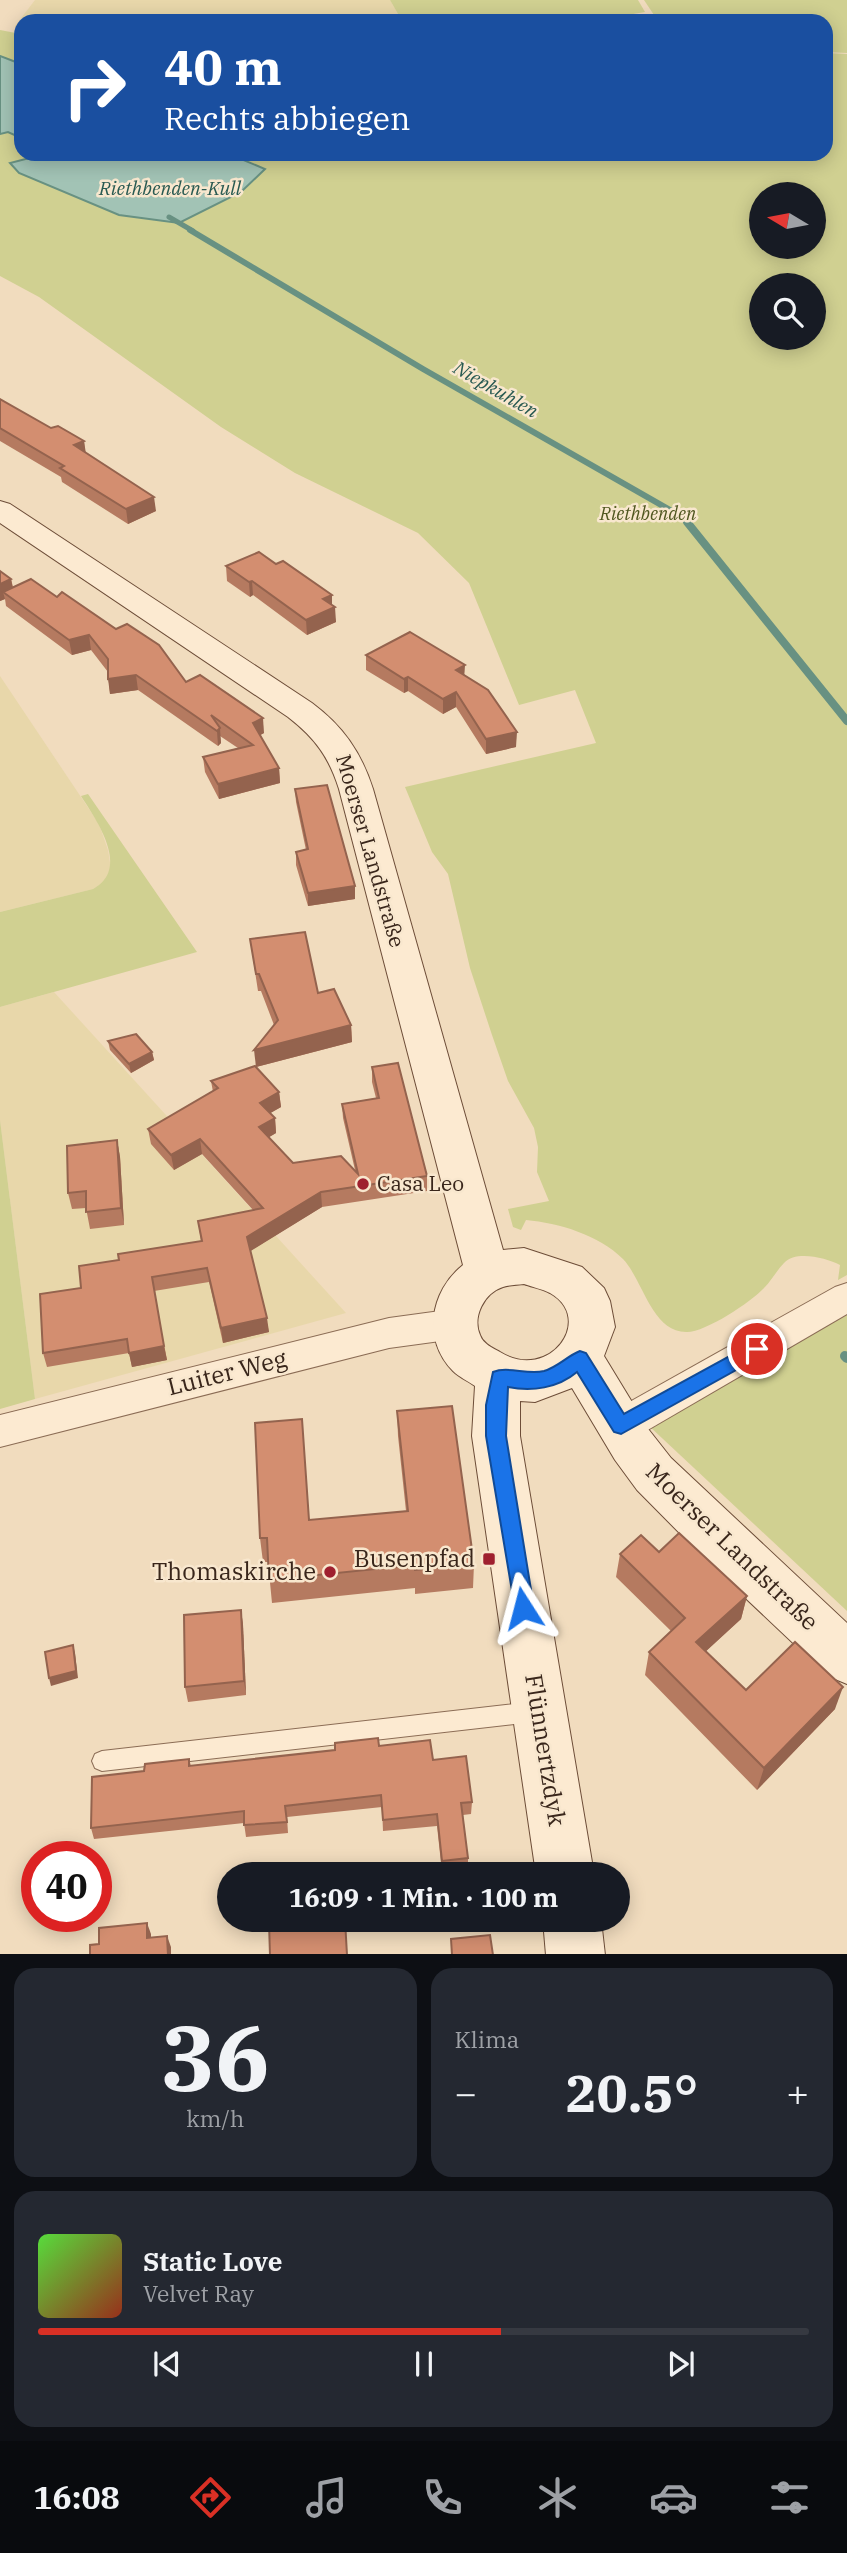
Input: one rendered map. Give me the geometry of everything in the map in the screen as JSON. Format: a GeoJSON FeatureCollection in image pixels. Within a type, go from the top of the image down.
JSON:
{"type":"FeatureCollection","features":[{"type":"Feature","properties":{"kind":"main road","name":"Moerser Landstraße"},"geometry":{"type":"LineString","coordinates":[[0,510],[300,710],[326,730],[344,752],[487,1273]]}},
{"type":"Feature","properties":{"kind":"main road"},"geometry":{"type":"LineString","coordinates":[[505,1267],[543,1269],[560,1276],[575,1287],[586,1301],[592,1317],[592,1333],[587,1349],[580,1359],[564,1372],[544,1380],[522,1381],[500,1377],[482,1368],[468,1356],[458,1340],[456,1308],[473,1282],[487,1273],[505,1267]]}},
{"type":"Feature","properties":{"kind":"main road","name":"Moerser Landstraße"},"geometry":{"type":"LineString","coordinates":[[580,1359],[654,1474],[847,1658]]}},
{"type":"Feature","properties":{"kind":"main road","name":"Flünnertzdyk"},"geometry":{"type":"LineString","coordinates":[[500,1377],[496,1436],[563,1862]]}},
{"type":"Feature","properties":{"kind":"main road"},"geometry":{"type":"LineString","coordinates":[[573,1932],[576,1954]]}},
{"type":"Feature","properties":{"kind":"street"},"geometry":{"type":"LineString","coordinates":[[621,1426],[847,1297]]}},
{"type":"Feature","properties":{"kind":"street","name":"Luiter Weg"},"geometry":{"type":"LineString","coordinates":[[0,1431],[389,1332],[455,1324]]}},
{"type":"Feature","properties":{"kind":"lane"},"geometry":{"type":"LineString","coordinates":[[102,1761],[540,1712]]}},
{"type":"Feature","properties":{"kind":"shaded area"},"geometry":{"type":"Polygon","coordinates":[[[35,0],[390,0],[398,14],[24,14],[35,0]]]}},
{"type":"Feature","properties":{"kind":"shaded area"},"geometry":{"type":"Polygon","coordinates":[[[0,676],[99,824],[111,869],[105,882],[93,889],[0,912],[0,676]]]}},
{"type":"Feature","properties":{"kind":"shaded area"},"geometry":{"type":"Polygon","coordinates":[[[54,992],[346,1313],[35,1399],[0,1120],[0,1007],[54,992]]]}},
{"type":"Feature","properties":{"kind":"green space"},"geometry":{"type":"Polygon","coordinates":[[[390,0],[638,0],[645,12],[633,14],[398,14],[390,0]]]}},
{"type":"Feature","properties":{"kind":"green space"},"geometry":{"type":"Polygon","coordinates":[[[644,0],[847,0],[847,53],[833,52],[833,14],[653,14],[644,0]]]}},
{"type":"Feature","properties":{"kind":"green space","name":"Riethbenden"},"geometry":{"type":"Polygon","coordinates":[[[0,30],[14,33],[14,161],[833,161],[833,53],[847,54],[847,1275],[838,1280],[840,1265],[827,1260],[811,1256],[789,1259],[758,1294],[739,1308],[716,1322],[687,1332],[675,1330],[665,1324],[649,1304],[623,1259],[602,1243],[565,1227],[539,1222],[526,1220],[521,1230],[513,1227],[508,1209],[549,1201],[537,1172],[538,1147],[534,1128],[508,1081],[492,1035],[470,968],[448,874],[432,852],[405,787],[596,743],[575,690],[519,705],[469,583],[418,533],[295,473],[221,427],[39,297],[0,276],[0,30]]]}},
{"type":"Feature","properties":{"kind":"green space"},"geometry":{"type":"Polygon","coordinates":[[[88,794],[197,952],[0,1007],[0,912],[93,889],[104,880],[109,870],[107,844],[81,796],[88,794]]]}},
{"type":"Feature","properties":{"kind":"green space"},"geometry":{"type":"Polygon","coordinates":[[[0,1120],[35,1399],[0,1409],[0,1120]]]}},
{"type":"Feature","properties":{"kind":"green space"},"geometry":{"type":"Polygon","coordinates":[[[847,1315],[847,1611],[648,1425],[847,1315]]]}},
{"type":"Feature","properties":{"kind":"water"},"geometry":{"type":"Polygon","coordinates":[[[0,56],[14,61],[14,135],[8,132],[0,134],[0,56]]]}},
{"type":"Feature","properties":{"kind":"water","name":"Riethbenden-Kull"},"geometry":{"type":"Polygon","coordinates":[[[246,161],[265,169],[241,192],[179,223],[119,215],[19,173],[10,163],[246,161]]]}},
{"type":"Feature","properties":{"kind":"building"},"geometry":{"type":"Polygon","coordinates":[[[0,399],[51,428],[58,426],[84,441],[74,445],[154,497],[126,509],[60,468],[64,466],[0,428],[0,399]]]}},
{"type":"Feature","properties":{"kind":"building"},"geometry":{"type":"Polygon","coordinates":[[[259,552],[276,564],[283,561],[332,595],[323,599],[335,607],[306,620],[252,581],[249,582],[226,566],[259,552]]]}},
{"type":"Feature","properties":{"kind":"building"},"geometry":{"type":"Polygon","coordinates":[[[0,571],[11,579],[0,584],[0,571]]]}},
{"type":"Feature","properties":{"kind":"building"},"geometry":{"type":"Polygon","coordinates":[[[31,579],[57,597],[62,592],[116,629],[127,624],[159,645],[186,682],[200,675],[263,718],[253,723],[279,768],[218,784],[203,757],[253,745],[211,715],[220,728],[217,731],[136,675],[108,679],[108,659],[89,635],[69,640],[3,592],[31,579]]]}},
{"type":"Feature","properties":{"kind":"building"},"geometry":{"type":"Polygon","coordinates":[[[410,632],[465,665],[456,670],[488,690],[517,732],[486,739],[456,692],[443,699],[366,655],[410,632]]]}},
{"type":"Feature","properties":{"kind":"building"},"geometry":{"type":"Polygon","coordinates":[[[327,785],[355,886],[308,893],[296,852],[308,849],[295,789],[327,785]]]}},
{"type":"Feature","properties":{"kind":"building"},"geometry":{"type":"Polygon","coordinates":[[[305,932],[318,993],[334,989],[351,1025],[254,1050],[278,1020],[259,974],[256,974],[250,939],[305,932]]]}},
{"type":"Feature","properties":{"kind":"building"},"geometry":{"type":"Polygon","coordinates":[[[136,1034],[152,1052],[129,1064],[108,1041],[136,1034]]]}},
{"type":"Feature","properties":{"kind":"building"},"geometry":{"type":"Polygon","coordinates":[[[398,1063],[427,1176],[321,1192],[247,1237],[267,1318],[221,1328],[207,1268],[152,1277],[164,1346],[129,1353],[127,1339],[43,1353],[40,1294],[81,1288],[79,1266],[119,1260],[118,1254],[202,1241],[198,1221],[263,1208],[200,1139],[171,1155],[148,1129],[218,1088],[211,1081],[255,1066],[279,1092],[260,1103],[275,1118],[259,1127],[293,1163],[341,1156],[358,1174],[342,1104],[379,1098],[372,1067],[398,1063]]]}},
{"type":"Feature","properties":{"kind":"building"},"geometry":{"type":"Polygon","coordinates":[[[117,1140],[121,1208],[86,1212],[86,1191],[68,1193],[67,1146],[117,1140]]]}},
{"type":"Feature","properties":{"kind":"building"},"geometry":{"type":"Polygon","coordinates":[[[452,1406],[474,1564],[415,1570],[414,1565],[269,1580],[267,1538],[260,1538],[255,1423],[302,1419],[309,1520],[408,1511],[397,1411],[452,1406]]]}},
{"type":"Feature","properties":{"kind":"building"},"geometry":{"type":"Polygon","coordinates":[[[679,1533],[747,1596],[696,1642],[746,1690],[795,1642],[843,1687],[764,1768],[649,1652],[685,1618],[620,1554],[641,1535],[659,1552],[679,1533]]]}},
{"type":"Feature","properties":{"kind":"building"},"geometry":{"type":"Polygon","coordinates":[[[241,1610],[244,1681],[185,1687],[184,1615],[241,1610]]]}},
{"type":"Feature","properties":{"kind":"building"},"geometry":{"type":"Polygon","coordinates":[[[73,1645],[76,1671],[49,1678],[45,1652],[73,1645]]]}},
{"type":"Feature","properties":{"kind":"building"},"geometry":{"type":"Polygon","coordinates":[[[378,1738],[379,1746],[430,1740],[433,1760],[466,1756],[472,1802],[461,1803],[468,1858],[442,1861],[437,1814],[383,1820],[381,1795],[285,1806],[287,1822],[244,1825],[244,1811],[91,1828],[92,1777],[144,1771],[145,1764],[189,1759],[189,1766],[335,1750],[335,1743],[378,1738]]]}},
{"type":"Feature","properties":{"kind":"building"},"geometry":{"type":"Polygon","coordinates":[[[147,1923],[147,1938],[167,1936],[168,1954],[90,1954],[90,1945],[99,1944],[99,1932],[112,1932],[112,1927],[147,1923]]]}},
{"type":"Feature","properties":{"kind":"building"},"geometry":{"type":"Polygon","coordinates":[[[269,1932],[346,1932],[347,1954],[270,1954],[269,1932]]]}},
{"type":"Feature","properties":{"kind":"building"},"geometry":{"type":"Polygon","coordinates":[[[490,1935],[493,1954],[452,1954],[451,1939],[490,1935]]]}},
{"type":"Feature","properties":{"kind":"waterway","name":"Niepkuhlen"},"geometry":{"type":"LineString","coordinates":[[169,217],[193,231]]}},
{"type":"Feature","properties":{"kind":"waterway","name":"Niepkuhlen"},"geometry":{"type":"LineString","coordinates":[[190,230],[423,369],[684,518],[688,523]]}},
{"type":"Feature","properties":{"kind":"waterway","name":"Niepkuhlen"},"geometry":{"type":"LineString","coordinates":[[687,522],[847,721]]}},
{"type":"Feature","properties":{"kind":"place","name":"Casa Leo"},"geometry":{"type":"Point","coordinates":[363,1184]}},
{"type":"Feature","properties":{"kind":"place","name":"Busenpfad"},"geometry":{"type":"Point","coordinates":[489,1559]}},
{"type":"Feature","properties":{"kind":"place","name":"Thomaskirche"},"geometry":{"type":"Point","coordinates":[330,1572]}},
{"type":"Feature","properties":{"kind":"route"},"geometry":{"type":"LineString","coordinates":[[523,1608],[496,1436],[500,1377],[522,1381],[544,1380],[564,1372],[580,1359],[621,1426],[757,1349]]}}]}
